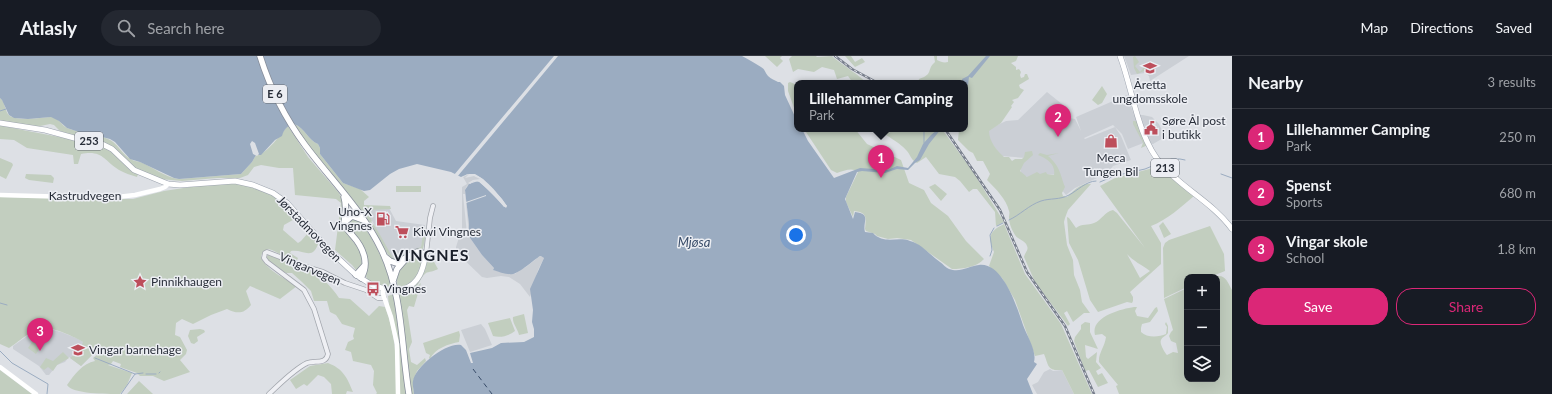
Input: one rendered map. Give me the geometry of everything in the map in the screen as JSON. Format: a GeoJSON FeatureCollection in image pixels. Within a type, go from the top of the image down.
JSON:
{"type":"FeatureCollection","features":[{"type":"Feature","properties":{"kind":"highway","name":"E 6"},"geometry":{"type":"LineString","coordinates":[[260,56],[274,93],[295,130],[364,220],[384,256],[393,281],[400,316],[409,394]]}},
{"type":"Feature","properties":{"kind":"highway"},"geometry":{"type":"LineString","coordinates":[[343,193],[347,207],[345,222],[347,228],[362,250],[365,259],[365,266],[359,277]]}},
{"type":"Feature","properties":{"kind":"highway"},"geometry":{"type":"LineString","coordinates":[[345,222],[352,216],[364,220]]}},
{"type":"Feature","properties":{"kind":"highway"},"geometry":{"type":"LineString","coordinates":[[384,256],[394,262],[420,252],[425,256]]}},
{"type":"Feature","properties":{"kind":"highway"},"geometry":{"type":"LineString","coordinates":[[393,281],[397,269],[405,259]]}},
{"type":"Feature","properties":{"kind":"main road","name":"213"},"geometry":{"type":"LineString","coordinates":[[1120,56],[1144,133],[1158,160],[1167,170],[1216,210],[1232,229]]}},
{"type":"Feature","properties":{"kind":"main road","name":"Jørstadmovegen"},"geometry":{"type":"LineString","coordinates":[[0,122],[45,130],[102,144],[112,150],[137,172],[168,184],[180,185],[235,181],[248,183],[273,193],[287,203],[330,250],[359,277],[386,290]]}},
{"type":"Feature","properties":{"kind":"main road","name":"Kastrudvegen"},"geometry":{"type":"LineString","coordinates":[[0,195],[76,198],[122,197],[160,189],[168,184]]}},
{"type":"Feature","properties":{"kind":"main road","name":"253"},"geometry":{"type":"LineString","coordinates":[[386,290],[404,290],[411,286],[419,278],[425,256]]}},
{"type":"Feature","properties":{"kind":"main road"},"geometry":{"type":"LineString","coordinates":[[386,290],[384,298],[392,321],[397,344],[398,394]]}},
{"type":"Feature","properties":{"kind":"main road"},"geometry":{"type":"LineString","coordinates":[[0,367],[36,394]]}},
{"type":"Feature","properties":{"kind":"street"},"geometry":{"type":"LineString","coordinates":[[425,256],[433,206]]}},
{"type":"Feature","properties":{"kind":"street","name":"Vingarvegen"},"geometry":{"type":"LineString","coordinates":[[269,394],[307,363],[323,361],[327,358],[328,354],[314,309],[307,294],[295,282],[267,262],[264,258],[264,253],[271,252],[286,260],[324,272],[345,283],[366,290],[378,298],[384,298]]}},
{"type":"Feature","properties":{"kind":"shaded area","name":"Åretta ungdomsskole"},"geometry":{"type":"Polygon","coordinates":[[[1124,56],[1189,56],[1150,81],[1149,76],[1145,73],[1131,75],[1124,56]]]}},
{"type":"Feature","properties":{"kind":"shaded area"},"geometry":{"type":"Polygon","coordinates":[[[1047,92],[1062,104],[1069,118],[1075,119],[1081,131],[1076,117],[1127,95],[1134,115],[1152,117],[1159,124],[1165,137],[1153,144],[1146,142],[1128,149],[1122,134],[1115,127],[1121,136],[1131,160],[1113,166],[1108,173],[1075,188],[1066,195],[1061,189],[1059,175],[1045,174],[1029,178],[1021,174],[1020,165],[1026,158],[1001,156],[988,138],[989,129],[1006,121],[1018,120],[1047,92]],[[1113,125],[1084,138],[1085,139],[1115,127],[1113,125]]]}},
{"type":"Feature","properties":{"kind":"shaded area"},"geometry":{"type":"Polygon","coordinates":[[[469,174],[483,179],[474,181],[467,186],[465,190],[469,224],[468,235],[482,255],[494,268],[493,270],[515,274],[541,255],[544,258],[538,270],[530,297],[520,284],[509,277],[482,277],[456,252],[456,247],[462,228],[462,187],[467,184],[463,177],[469,174]]]}},
{"type":"Feature","properties":{"kind":"shaded area"},"geometry":{"type":"Polygon","coordinates":[[[389,208],[396,221],[425,225],[421,248],[393,259],[367,211],[389,208]]]}},
{"type":"Feature","properties":{"kind":"shaded area"},"geometry":{"type":"Polygon","coordinates":[[[481,324],[485,329],[492,345],[470,352],[461,330],[481,324]]]}},
{"type":"Feature","properties":{"kind":"shaded area"},"geometry":{"type":"Polygon","coordinates":[[[42,327],[61,332],[82,341],[94,353],[81,366],[69,357],[65,362],[57,365],[49,375],[46,375],[39,366],[13,349],[13,346],[42,327]]]}},
{"type":"Feature","properties":{"kind":"shaded area"},"geometry":{"type":"Polygon","coordinates":[[[1050,369],[1053,371],[1062,370],[1074,394],[1037,394],[1032,385],[1038,382],[1044,372],[1050,369]]]}},
{"type":"Feature","properties":{"kind":"green space"},"geometry":{"type":"Polygon","coordinates":[[[765,56],[782,56],[780,58],[783,61],[777,67],[765,56]]]}},
{"type":"Feature","properties":{"kind":"green space"},"geometry":{"type":"Polygon","coordinates":[[[792,56],[832,56],[863,80],[851,80],[848,76],[837,79],[834,70],[822,67],[814,72],[798,69],[793,72],[789,59],[792,56]]]}},
{"type":"Feature","properties":{"kind":"green space"},"geometry":{"type":"Polygon","coordinates":[[[845,56],[851,56],[855,62],[862,58],[865,62],[855,67],[845,56]]]}},
{"type":"Feature","properties":{"kind":"green space"},"geometry":{"type":"Polygon","coordinates":[[[934,56],[937,56],[937,60],[941,62],[948,62],[948,56],[1018,56],[1016,61],[1011,63],[1016,67],[1016,70],[1019,69],[1021,72],[1021,78],[1027,74],[1029,79],[1019,85],[1020,88],[1024,90],[1018,98],[1012,100],[1014,102],[1011,106],[1012,107],[1001,123],[989,131],[992,142],[1001,155],[1004,157],[1009,157],[1012,161],[1015,159],[1022,159],[1025,152],[1032,151],[1033,155],[1024,163],[1020,171],[1027,177],[1037,172],[1040,174],[1046,172],[1047,174],[1054,175],[1054,168],[1050,162],[1038,155],[1040,153],[1047,155],[1059,153],[1048,156],[1055,163],[1061,174],[1065,187],[1062,193],[1063,196],[1067,197],[1084,184],[1091,184],[1068,210],[1064,222],[1067,245],[1073,260],[1074,275],[1080,290],[1082,302],[1090,313],[1084,313],[1073,322],[1067,311],[1064,313],[1070,324],[1068,326],[1035,282],[1024,257],[1027,246],[1025,242],[1016,237],[1011,227],[1006,202],[987,180],[990,174],[983,161],[977,161],[973,153],[958,140],[959,132],[968,132],[968,80],[919,80],[928,74],[935,62],[934,56]]]}},
{"type":"Feature","properties":{"kind":"green space"},"geometry":{"type":"Polygon","coordinates":[[[1135,56],[1139,62],[1135,66],[1140,72],[1148,65],[1148,63],[1151,63],[1144,71],[1137,74],[1134,68],[1133,57],[1135,56]]]}},
{"type":"Feature","properties":{"kind":"green space"},"geometry":{"type":"Polygon","coordinates":[[[790,82],[794,84],[794,108],[788,91],[788,83],[790,82]]]}},
{"type":"Feature","properties":{"kind":"green space"},"geometry":{"type":"Polygon","coordinates":[[[1102,86],[1107,94],[1102,103],[1098,105],[1092,100],[1102,86]]]}},
{"type":"Feature","properties":{"kind":"green space"},"geometry":{"type":"Polygon","coordinates":[[[0,98],[8,114],[14,118],[24,119],[53,117],[67,128],[98,135],[108,139],[115,143],[125,155],[132,160],[145,164],[168,176],[179,179],[241,174],[256,155],[265,151],[274,143],[288,126],[308,157],[339,193],[344,203],[345,211],[342,227],[361,253],[362,264],[358,271],[356,270],[335,250],[341,203],[336,199],[295,195],[293,168],[279,168],[261,165],[254,167],[248,175],[240,178],[182,181],[160,179],[132,167],[112,146],[106,143],[77,137],[60,131],[54,125],[50,124],[35,127],[0,121],[0,98]]]}},
{"type":"Feature","properties":{"kind":"green space"},"geometry":{"type":"Polygon","coordinates":[[[1133,121],[1137,121],[1148,145],[1141,148],[1143,143],[1133,124],[1133,121]]]}},
{"type":"Feature","properties":{"kind":"green space"},"geometry":{"type":"Polygon","coordinates":[[[294,124],[301,128],[318,144],[320,154],[343,183],[360,189],[369,197],[364,201],[364,205],[390,206],[391,209],[369,210],[368,212],[372,221],[371,222],[375,226],[393,258],[397,258],[407,252],[421,247],[424,228],[427,229],[423,249],[396,261],[392,259],[366,217],[303,138],[294,124]]]}},
{"type":"Feature","properties":{"kind":"green space"},"geometry":{"type":"Polygon","coordinates":[[[0,125],[79,141],[105,148],[138,174],[137,177],[121,171],[94,153],[81,154],[78,164],[74,164],[73,155],[27,148],[14,140],[0,139],[0,125]]]}},
{"type":"Feature","properties":{"kind":"green space"},"geometry":{"type":"Polygon","coordinates":[[[806,132],[857,132],[867,144],[901,160],[909,183],[924,190],[931,203],[948,216],[966,241],[984,259],[978,264],[970,267],[952,269],[911,240],[897,238],[888,239],[866,231],[866,219],[864,214],[854,211],[853,217],[846,202],[846,197],[858,172],[845,170],[837,173],[831,170],[806,132]]]}},
{"type":"Feature","properties":{"kind":"green space"},"geometry":{"type":"Polygon","coordinates":[[[880,132],[944,132],[973,172],[1004,222],[996,226],[995,212],[977,189],[973,189],[969,192],[955,177],[939,174],[926,157],[917,163],[913,161],[901,145],[880,132]]]}},
{"type":"Feature","properties":{"kind":"green space"},"geometry":{"type":"Polygon","coordinates":[[[0,158],[12,163],[13,165],[6,179],[0,176],[0,158]]]}},
{"type":"Feature","properties":{"kind":"green space"},"geometry":{"type":"Polygon","coordinates":[[[1157,167],[1194,196],[1168,217],[1151,226],[1161,243],[1161,264],[1130,292],[1133,297],[1132,303],[1127,302],[1098,312],[1090,300],[1078,260],[1069,243],[1067,217],[1076,228],[1094,223],[1107,212],[1113,210],[1145,248],[1100,186],[1115,178],[1157,167]],[[1127,254],[1140,278],[1150,271],[1135,261],[1127,254]]]}},
{"type":"Feature","properties":{"kind":"green space"},"geometry":{"type":"Polygon","coordinates":[[[26,174],[51,175],[54,178],[53,183],[29,180],[25,178],[26,174]]]}},
{"type":"Feature","properties":{"kind":"green space"},"geometry":{"type":"Polygon","coordinates":[[[216,183],[243,184],[274,196],[298,217],[284,225],[283,230],[298,243],[308,233],[312,234],[319,241],[317,247],[311,253],[291,251],[290,253],[298,258],[296,262],[272,250],[268,249],[263,252],[261,256],[266,265],[297,286],[280,299],[250,286],[246,291],[251,305],[243,312],[234,312],[227,309],[193,324],[182,319],[176,323],[175,335],[180,337],[187,350],[186,354],[180,360],[190,372],[164,381],[153,376],[140,376],[137,373],[120,367],[121,364],[113,361],[108,365],[132,373],[127,385],[120,394],[83,392],[70,388],[67,385],[83,367],[95,361],[93,358],[101,350],[89,347],[94,353],[81,366],[70,358],[80,350],[83,342],[63,332],[45,328],[38,329],[25,336],[9,348],[0,344],[0,197],[133,199],[164,191],[216,183]]]}},
{"type":"Feature","properties":{"kind":"green space"},"geometry":{"type":"Polygon","coordinates":[[[935,184],[947,194],[941,201],[929,187],[935,184]]]}},
{"type":"Feature","properties":{"kind":"green space"},"geometry":{"type":"Polygon","coordinates":[[[396,186],[421,186],[421,192],[396,192],[396,186]]]}},
{"type":"Feature","properties":{"kind":"green space"},"geometry":{"type":"Polygon","coordinates":[[[349,218],[359,220],[365,228],[383,261],[393,288],[370,282],[367,279],[367,266],[348,224],[349,218]]]}},
{"type":"Feature","properties":{"kind":"green space"},"geometry":{"type":"Polygon","coordinates":[[[1163,222],[1171,234],[1164,238],[1159,226],[1163,222]]]}},
{"type":"Feature","properties":{"kind":"green space"},"geometry":{"type":"Polygon","coordinates":[[[1004,224],[1025,274],[1061,324],[1092,394],[1074,394],[1062,370],[1051,369],[1044,354],[1035,356],[1015,300],[1002,278],[989,266],[994,252],[990,238],[991,235],[996,229],[1004,224]]]}},
{"type":"Feature","properties":{"kind":"green space"},"geometry":{"type":"Polygon","coordinates":[[[1210,226],[1224,254],[1225,271],[1218,274],[1184,274],[1184,288],[1164,298],[1163,248],[1165,243],[1169,240],[1210,226]]]}},
{"type":"Feature","properties":{"kind":"green space"},"geometry":{"type":"Polygon","coordinates":[[[268,255],[304,268],[318,275],[333,289],[339,298],[350,299],[369,316],[379,306],[385,307],[394,340],[396,360],[396,394],[376,394],[377,393],[373,385],[374,371],[371,365],[353,361],[351,352],[345,350],[348,342],[354,339],[353,336],[355,328],[342,324],[336,315],[330,312],[327,301],[314,301],[311,291],[292,273],[286,273],[268,262],[266,258],[268,255]]]}},
{"type":"Feature","properties":{"kind":"green space"},"geometry":{"type":"Polygon","coordinates":[[[413,257],[417,257],[421,261],[420,271],[415,279],[403,287],[398,288],[397,278],[399,270],[401,266],[413,257]]]}},
{"type":"Feature","properties":{"kind":"green space"},"geometry":{"type":"Polygon","coordinates":[[[427,259],[433,260],[438,269],[423,275],[417,286],[406,291],[415,285],[421,278],[427,259]]]}},
{"type":"Feature","properties":{"kind":"green space"},"geometry":{"type":"Polygon","coordinates":[[[1220,276],[1223,277],[1228,282],[1232,290],[1232,394],[1119,394],[1116,386],[1118,385],[1099,362],[1106,337],[1102,334],[1095,335],[1097,323],[1108,315],[1134,307],[1137,307],[1135,311],[1137,316],[1148,318],[1157,307],[1158,311],[1150,322],[1142,324],[1141,332],[1146,335],[1153,336],[1166,334],[1166,322],[1168,326],[1168,333],[1162,339],[1161,346],[1167,355],[1173,352],[1178,353],[1176,343],[1171,341],[1169,336],[1173,330],[1164,299],[1184,289],[1184,382],[1220,382],[1220,276]]]}},
{"type":"Feature","properties":{"kind":"green space"},"geometry":{"type":"Polygon","coordinates":[[[421,283],[414,307],[409,306],[407,310],[412,342],[409,349],[411,362],[417,365],[425,358],[426,361],[417,371],[413,381],[414,394],[411,394],[399,294],[413,290],[421,283]]]}},
{"type":"Feature","properties":{"kind":"green space"},"geometry":{"type":"Polygon","coordinates":[[[394,294],[407,394],[400,394],[399,348],[388,296],[394,294]]]}},
{"type":"Feature","properties":{"kind":"green space"},"geometry":{"type":"Polygon","coordinates":[[[524,314],[528,333],[519,335],[513,322],[513,317],[524,314]]]}},
{"type":"Feature","properties":{"kind":"green space"},"geometry":{"type":"Polygon","coordinates":[[[510,318],[515,331],[504,336],[493,336],[488,323],[510,318]]]}},
{"type":"Feature","properties":{"kind":"green space"},"geometry":{"type":"Polygon","coordinates":[[[1085,322],[1090,323],[1090,332],[1098,349],[1085,345],[1086,357],[1088,359],[1097,352],[1096,362],[1101,368],[1096,371],[1098,375],[1102,373],[1108,383],[1098,387],[1089,370],[1085,371],[1074,341],[1081,329],[1081,325],[1085,322]]]}},
{"type":"Feature","properties":{"kind":"green space"},"geometry":{"type":"Polygon","coordinates":[[[190,330],[204,330],[205,332],[197,337],[198,341],[194,344],[191,343],[188,336],[190,330]]]}},
{"type":"Feature","properties":{"kind":"green space"},"geometry":{"type":"Polygon","coordinates":[[[459,331],[459,342],[439,349],[430,359],[429,358],[430,355],[426,353],[423,343],[459,331]]]}},
{"type":"Feature","properties":{"kind":"green space"},"geometry":{"type":"Polygon","coordinates":[[[38,333],[46,339],[36,354],[28,348],[38,333]]]}},
{"type":"Feature","properties":{"kind":"green space"},"geometry":{"type":"Polygon","coordinates":[[[63,352],[69,358],[57,365],[53,371],[48,367],[44,370],[40,367],[46,358],[53,361],[63,352]]]}},
{"type":"Feature","properties":{"kind":"green space"},"geometry":{"type":"Polygon","coordinates":[[[328,363],[344,374],[353,392],[347,391],[346,394],[332,394],[331,384],[324,377],[318,375],[307,386],[304,384],[296,389],[290,380],[310,366],[328,363]]]}},
{"type":"Feature","properties":{"kind":"green space"},"geometry":{"type":"Polygon","coordinates":[[[0,370],[32,394],[0,394],[0,370]]]}},
{"type":"Feature","properties":{"kind":"green space"},"geometry":{"type":"Polygon","coordinates":[[[139,381],[153,394],[127,394],[139,381]]]}},
{"type":"Feature","properties":{"kind":"water","name":"Mjøsa"},"geometry":{"type":"Polygon","coordinates":[[[0,56],[742,56],[762,68],[769,77],[780,82],[784,86],[785,95],[794,114],[794,132],[804,132],[808,141],[834,178],[860,168],[888,170],[897,166],[908,168],[917,157],[923,144],[934,132],[939,132],[929,144],[920,160],[908,170],[897,169],[885,173],[857,172],[845,199],[853,219],[855,212],[860,213],[865,217],[865,232],[873,233],[882,239],[901,239],[914,242],[949,269],[961,270],[979,265],[988,266],[1002,278],[1013,297],[1033,348],[1035,358],[1034,362],[1037,364],[1027,379],[1033,394],[414,394],[413,381],[419,369],[432,357],[447,347],[461,345],[466,350],[471,363],[473,363],[470,353],[492,348],[501,343],[524,342],[534,337],[532,322],[533,310],[530,289],[544,258],[540,256],[523,269],[513,274],[506,274],[493,270],[494,268],[482,255],[468,235],[469,224],[465,190],[469,184],[478,181],[492,193],[504,207],[507,206],[485,181],[474,174],[468,174],[461,177],[451,172],[417,164],[399,169],[390,174],[370,190],[364,191],[343,183],[320,154],[318,144],[301,128],[294,124],[286,128],[282,136],[275,140],[261,155],[256,155],[241,174],[179,179],[130,159],[115,142],[110,139],[67,128],[59,121],[51,117],[28,119],[14,118],[9,115],[0,98],[0,56]]]}},
{"type":"Feature","properties":{"kind":"water"},"geometry":{"type":"Polygon","coordinates":[[[986,56],[990,56],[972,78],[969,77],[968,85],[968,80],[962,79],[968,76],[986,56]]]}},
{"type":"Feature","properties":{"kind":"pier"},"geometry":{"type":"Polygon","coordinates":[[[554,56],[558,56],[457,177],[454,175],[554,56]]]}},
{"type":"Feature","properties":{"kind":"pier"},"geometry":{"type":"Polygon","coordinates":[[[252,141],[255,143],[259,154],[257,156],[253,154],[250,144],[252,141]]]}},
{"type":"Feature","properties":{"kind":"pier"},"geometry":{"type":"Polygon","coordinates":[[[469,174],[475,174],[483,179],[502,199],[507,206],[506,208],[480,182],[474,181],[470,184],[468,183],[473,180],[480,179],[474,176],[465,178],[469,174]]]}},
{"type":"Feature","properties":{"kind":"pier"},"geometry":{"type":"Polygon","coordinates":[[[463,194],[465,194],[466,202],[486,195],[466,203],[469,234],[467,234],[463,194]]]}},
{"type":"Feature","properties":{"kind":"waterway"},"geometry":{"type":"LineString","coordinates":[[0,111],[6,109]]}},
{"type":"Feature","properties":{"kind":"waterway"},"geometry":{"type":"LineString","coordinates":[[924,132],[924,143]]}},
{"type":"Feature","properties":{"kind":"waterway"},"geometry":{"type":"LineString","coordinates":[[1171,159],[1185,160]]}},
{"type":"Feature","properties":{"kind":"waterway"},"geometry":{"type":"LineString","coordinates":[[1100,182],[1114,176],[1145,169],[1157,164]]}},
{"type":"Feature","properties":{"kind":"waterway"},"geometry":{"type":"LineString","coordinates":[[1221,174],[1232,178]]}},
{"type":"Feature","properties":{"kind":"waterway"},"geometry":{"type":"LineString","coordinates":[[1009,220],[1037,203],[1044,200],[1066,197],[1085,184],[1096,181]]}},
{"type":"Feature","properties":{"kind":"waterway"},"geometry":{"type":"LineString","coordinates":[[997,226],[1003,223]]}},
{"type":"Feature","properties":{"kind":"waterway"},"geometry":{"type":"LineString","coordinates":[[990,256],[992,250],[990,235],[994,228]]}},
{"type":"Feature","properties":{"kind":"waterway"},"geometry":{"type":"LineString","coordinates":[[0,303],[7,305]]}},
{"type":"Feature","properties":{"kind":"waterway"},"geometry":{"type":"LineString","coordinates":[[0,351],[12,363],[48,384],[47,394]]}},
{"type":"Feature","properties":{"kind":"waterway"},"geometry":{"type":"LineString","coordinates":[[95,358],[135,374]]}},
{"type":"Feature","properties":{"kind":"waterway"},"geometry":{"type":"LineString","coordinates":[[121,394],[135,374],[143,373]]}},
{"type":"Feature","properties":{"kind":"waterway"},"geometry":{"type":"LineString","coordinates":[[146,374],[156,374]]}},
{"type":"Feature","properties":{"kind":"ferry route"},"geometry":{"type":"LineString","coordinates":[[473,369],[492,394]]}},
{"type":"Feature","properties":{"kind":"railway"},"geometry":{"type":"LineString","coordinates":[[835,56],[852,69],[872,80]]}},
{"type":"Feature","properties":{"kind":"railway"},"geometry":{"type":"LineString","coordinates":[[947,132],[1000,210],[1027,272],[1065,326],[1094,394]]}},
{"type":"Feature","properties":{"kind":"place","name":"Åretta ungdomsskole"},"geometry":{"type":"Point","coordinates":[1150,68]}},
{"type":"Feature","properties":{"kind":"place","name":"Søre Ål post i butikk"},"geometry":{"type":"Point","coordinates":[1151,128]}},
{"type":"Feature","properties":{"kind":"place","name":"Spenst"},"geometry":{"type":"Point","coordinates":[1058,137]}},
{"type":"Feature","properties":{"kind":"place","name":"Meca Tungen Bil"},"geometry":{"type":"Point","coordinates":[1111,141]}},
{"type":"Feature","properties":{"kind":"place","name":"Lillehammer Camping"},"geometry":{"type":"Point","coordinates":[881,178]}},
{"type":"Feature","properties":{"kind":"place","name":"Uno-X Vingnes"},"geometry":{"type":"Point","coordinates":[383,219]}},
{"type":"Feature","properties":{"kind":"place","name":"Kiwi Vingnes"},"geometry":{"type":"Point","coordinates":[402,232]}},
{"type":"Feature","properties":{"kind":"place","name":"Pinnikhaugen"},"geometry":{"type":"Point","coordinates":[140,282]}},
{"type":"Feature","properties":{"kind":"place","name":"Vingnes"},"geometry":{"type":"Point","coordinates":[373,289]}},
{"type":"Feature","properties":{"kind":"place","name":"Vingar barnehage"},"geometry":{"type":"Point","coordinates":[78,350]}},
{"type":"Feature","properties":{"kind":"place","name":"Vingar skole"},"geometry":{"type":"Point","coordinates":[40,351]}},
{"type":"Feature","properties":{"kind":"district","name":"VINGNES"},"geometry":{"type":"Point","coordinates":[431,255]}}]}
